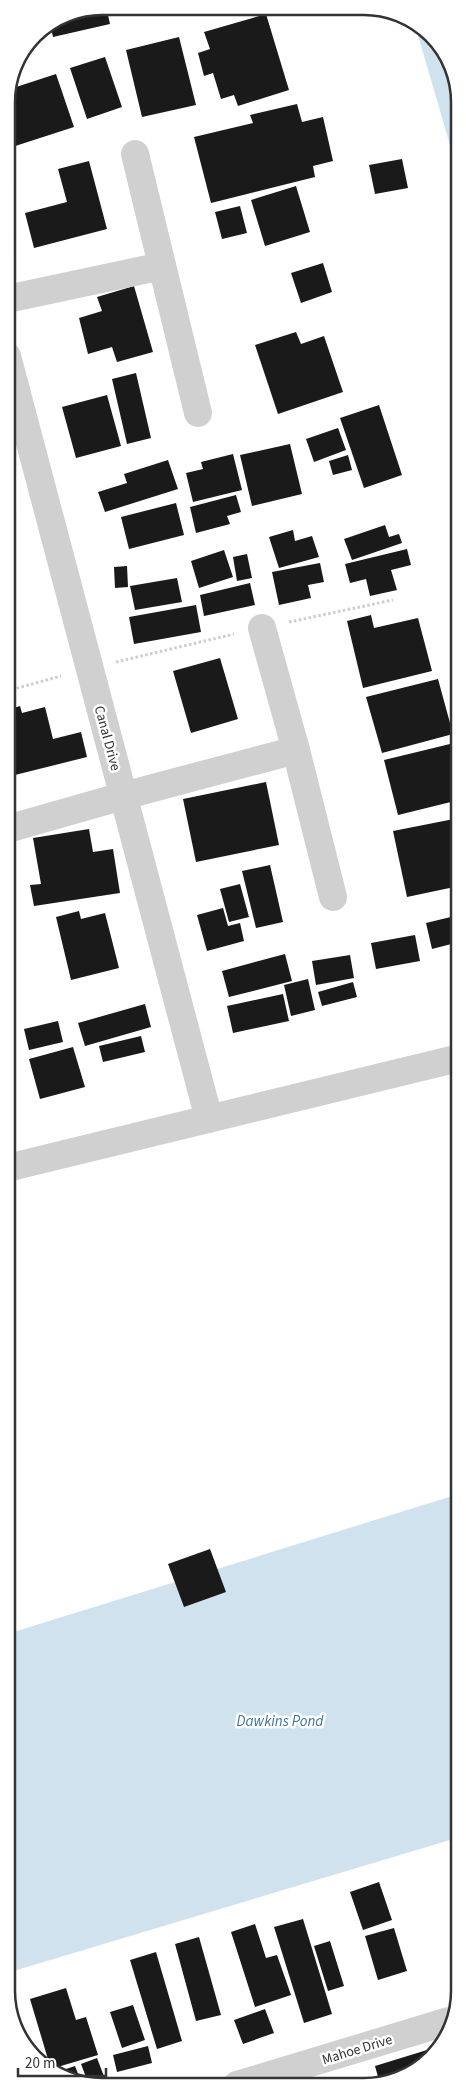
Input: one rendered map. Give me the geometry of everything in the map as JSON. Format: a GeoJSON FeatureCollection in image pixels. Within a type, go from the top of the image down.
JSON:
{"type":"FeatureCollection","features":[{"type":"Feature","properties":{"kind":"street"},"geometry":{"type":"LineString","coordinates":[[135,154],[198,413]]}},
{"type":"Feature","properties":{"kind":"street"},"geometry":{"type":"LineString","coordinates":[[15,296],[162,266]]}},
{"type":"Feature","properties":{"kind":"street","name":"Canal Drive"},"geometry":{"type":"LineString","coordinates":[[15,390],[209,1119]]}},
{"type":"Feature","properties":{"kind":"street"},"geometry":{"type":"LineString","coordinates":[[262,628],[296,750],[333,897]]}},
{"type":"Feature","properties":{"kind":"street"},"geometry":{"type":"LineString","coordinates":[[15,827],[296,750]]}},
{"type":"Feature","properties":{"kind":"street"},"geometry":{"type":"LineString","coordinates":[[15,1166],[451,1060]]}},
{"type":"Feature","properties":{"kind":"street","name":"Mahoe Drive"},"geometry":{"type":"LineString","coordinates":[[260,2078],[445,2022]]}},
{"type":"Feature","properties":{"kind":"path"},"geometry":{"type":"LineString","coordinates":[[15,689],[89,668],[393,600]]}},
{"type":"Feature","properties":{"kind":"water"},"geometry":{"type":"Polygon","coordinates":[[[418,35],[436,54],[446,74],[451,102],[451,149],[418,35]]]}},
{"type":"Feature","properties":{"kind":"water","name":"Dawkins Pond"},"geometry":{"type":"Polygon","coordinates":[[[451,1496],[451,1840],[15,1971],[15,1632],[451,1496]]]}},
{"type":"Feature","properties":{"kind":"building"},"geometry":{"type":"Polygon","coordinates":[[[108,15],[110,24],[53,37],[52,32],[69,22],[85,17],[108,15]]]}},
{"type":"Feature","properties":{"kind":"building"},"geometry":{"type":"Polygon","coordinates":[[[266,15],[289,90],[238,106],[234,95],[221,99],[213,73],[204,76],[198,53],[210,49],[204,32],[266,15]]]}},
{"type":"Feature","properties":{"kind":"building"},"geometry":{"type":"Polygon","coordinates":[[[179,37],[196,105],[142,117],[126,50],[179,37]]]}},
{"type":"Feature","properties":{"kind":"building"},"geometry":{"type":"Polygon","coordinates":[[[105,57],[122,107],[87,119],[70,68],[105,57]]]}},
{"type":"Feature","properties":{"kind":"building"},"geometry":{"type":"Polygon","coordinates":[[[56,74],[74,127],[15,146],[17,87],[56,74]]]}},
{"type":"Feature","properties":{"kind":"building"},"geometry":{"type":"Polygon","coordinates":[[[297,104],[302,122],[323,117],[333,161],[313,166],[315,177],[211,203],[194,137],[253,123],[250,115],[297,104]]]}},
{"type":"Feature","properties":{"kind":"building"},"geometry":{"type":"Polygon","coordinates":[[[402,159],[408,188],[375,194],[369,165],[402,159]]]}},
{"type":"Feature","properties":{"kind":"building"},"geometry":{"type":"Polygon","coordinates":[[[89,161],[107,229],[34,248],[25,213],[67,202],[58,169],[89,161]]]}},
{"type":"Feature","properties":{"kind":"building"},"geometry":{"type":"Polygon","coordinates":[[[296,186],[310,232],[265,246],[251,200],[296,186]]]}},
{"type":"Feature","properties":{"kind":"building"},"geometry":{"type":"Polygon","coordinates":[[[240,206],[247,233],[222,239],[215,212],[240,206]]]}},
{"type":"Feature","properties":{"kind":"building"},"geometry":{"type":"Polygon","coordinates":[[[323,263],[332,292],[301,303],[291,273],[323,263]]]}},
{"type":"Feature","properties":{"kind":"building"},"geometry":{"type":"Polygon","coordinates":[[[134,286],[153,352],[117,362],[112,347],[88,354],[79,318],[102,311],[97,297],[134,286]]]}},
{"type":"Feature","properties":{"kind":"building"},"geometry":{"type":"Polygon","coordinates":[[[296,332],[301,344],[324,336],[343,392],[278,414],[255,345],[296,332]]]}},
{"type":"Feature","properties":{"kind":"building"},"geometry":{"type":"Polygon","coordinates":[[[136,373],[151,438],[127,444],[112,379],[136,373]]]}},
{"type":"Feature","properties":{"kind":"building"},"geometry":{"type":"Polygon","coordinates":[[[107,395],[121,446],[76,458],[62,407],[107,395]]]}},
{"type":"Feature","properties":{"kind":"building"},"geometry":{"type":"Polygon","coordinates":[[[379,405],[402,475],[364,488],[340,418],[379,405]]]}},
{"type":"Feature","properties":{"kind":"building"},"geometry":{"type":"Polygon","coordinates":[[[338,428],[346,450],[314,462],[306,439],[338,428]]]}},
{"type":"Feature","properties":{"kind":"building"},"geometry":{"type":"Polygon","coordinates":[[[290,444],[302,494],[252,506],[240,455],[290,444]]]}},
{"type":"Feature","properties":{"kind":"building"},"geometry":{"type":"Polygon","coordinates":[[[233,454],[242,490],[193,502],[186,473],[203,469],[201,462],[233,454]]]}},
{"type":"Feature","properties":{"kind":"building"},"geometry":{"type":"Polygon","coordinates":[[[348,455],[352,470],[333,475],[329,461],[348,455]]]}},
{"type":"Feature","properties":{"kind":"building"},"geometry":{"type":"Polygon","coordinates":[[[168,460],[178,489],[105,512],[98,492],[127,483],[124,474],[168,460]]]}},
{"type":"Feature","properties":{"kind":"building"},"geometry":{"type":"Polygon","coordinates":[[[236,495],[241,512],[227,516],[230,524],[196,533],[190,507],[236,495]]]}},
{"type":"Feature","properties":{"kind":"building"},"geometry":{"type":"Polygon","coordinates":[[[176,503],[184,535],[129,549],[121,517],[176,503]]]}},
{"type":"Feature","properties":{"kind":"building"},"geometry":{"type":"Polygon","coordinates":[[[385,525],[389,537],[399,534],[402,543],[352,560],[344,539],[385,525]]]}},
{"type":"Feature","properties":{"kind":"building"},"geometry":{"type":"Polygon","coordinates":[[[293,530],[295,541],[312,536],[319,557],[279,568],[269,537],[293,530]]]}},
{"type":"Feature","properties":{"kind":"building"},"geometry":{"type":"Polygon","coordinates":[[[407,549],[411,565],[391,570],[397,590],[370,596],[366,579],[350,583],[345,564],[407,549]]]}},
{"type":"Feature","properties":{"kind":"building"},"geometry":{"type":"Polygon","coordinates":[[[224,550],[233,577],[199,588],[191,561],[224,550]]]}},
{"type":"Feature","properties":{"kind":"building"},"geometry":{"type":"Polygon","coordinates":[[[247,554],[252,578],[237,581],[233,557],[247,554]]]}},
{"type":"Feature","properties":{"kind":"building"},"geometry":{"type":"Polygon","coordinates":[[[320,563],[324,582],[308,585],[311,598],[279,605],[272,572],[320,563]]]}},
{"type":"Feature","properties":{"kind":"building"},"geometry":{"type":"Polygon","coordinates":[[[127,566],[128,587],[115,588],[114,567],[127,566]]]}},
{"type":"Feature","properties":{"kind":"building"},"geometry":{"type":"Polygon","coordinates":[[[177,578],[182,602],[135,610],[130,586],[177,578]]]}},
{"type":"Feature","properties":{"kind":"building"},"geometry":{"type":"Polygon","coordinates":[[[250,583],[255,605],[204,616],[200,595],[250,583]]]}},
{"type":"Feature","properties":{"kind":"building"},"geometry":{"type":"Polygon","coordinates":[[[196,605],[201,632],[134,644],[129,617],[196,605]]]}},
{"type":"Feature","properties":{"kind":"building"},"geometry":{"type":"Polygon","coordinates":[[[371,615],[374,628],[418,618],[432,671],[363,688],[347,621],[371,615]]]}},
{"type":"Feature","properties":{"kind":"building"},"geometry":{"type":"Polygon","coordinates":[[[220,658],[238,719],[191,733],[173,671],[220,658]]]}},
{"type":"Feature","properties":{"kind":"building"},"geometry":{"type":"Polygon","coordinates":[[[438,679],[451,727],[451,735],[382,753],[366,697],[438,679]]]}},
{"type":"Feature","properties":{"kind":"building"},"geometry":{"type":"Polygon","coordinates":[[[20,706],[22,713],[45,707],[53,739],[81,732],[87,757],[15,775],[15,708],[20,706]]]}},
{"type":"Feature","properties":{"kind":"building"},"geometry":{"type":"Polygon","coordinates":[[[450,744],[451,802],[398,815],[384,760],[450,744]]]}},
{"type":"Feature","properties":{"kind":"building"},"geometry":{"type":"Polygon","coordinates":[[[266,782],[279,845],[196,862],[183,799],[266,782]]]}},
{"type":"Feature","properties":{"kind":"building"},"geometry":{"type":"Polygon","coordinates":[[[451,820],[451,888],[407,897],[393,831],[451,820]]]}},
{"type":"Feature","properties":{"kind":"building"},"geometry":{"type":"Polygon","coordinates":[[[89,829],[93,852],[113,849],[120,893],[34,906],[30,885],[41,884],[33,838],[89,829]]]}},
{"type":"Feature","properties":{"kind":"building"},"geometry":{"type":"Polygon","coordinates":[[[270,865],[283,922],[256,928],[242,871],[270,865]]]}},
{"type":"Feature","properties":{"kind":"building"},"geometry":{"type":"Polygon","coordinates":[[[240,884],[249,917],[229,922],[220,889],[240,884]]]}},
{"type":"Feature","properties":{"kind":"building"},"geometry":{"type":"Polygon","coordinates":[[[223,908],[228,926],[240,923],[244,941],[207,951],[197,915],[223,908]]]}},
{"type":"Feature","properties":{"kind":"building"},"geometry":{"type":"Polygon","coordinates":[[[79,911],[81,919],[105,913],[119,968],[71,980],[56,917],[79,911]]]}},
{"type":"Feature","properties":{"kind":"building"},"geometry":{"type":"Polygon","coordinates":[[[451,917],[451,944],[432,949],[426,923],[451,917]]]}},
{"type":"Feature","properties":{"kind":"building"},"geometry":{"type":"Polygon","coordinates":[[[415,935],[420,961],[376,969],[371,943],[415,935]]]}},
{"type":"Feature","properties":{"kind":"building"},"geometry":{"type":"Polygon","coordinates":[[[285,954],[292,981],[229,997],[222,971],[285,954]]]}},
{"type":"Feature","properties":{"kind":"building"},"geometry":{"type":"Polygon","coordinates":[[[350,955],[354,978],[316,985],[312,961],[350,955]]]}},
{"type":"Feature","properties":{"kind":"building"},"geometry":{"type":"Polygon","coordinates":[[[308,979],[315,1010],[291,1016],[284,985],[308,979]]]}},
{"type":"Feature","properties":{"kind":"building"},"geometry":{"type":"Polygon","coordinates":[[[353,982],[357,997],[322,1006],[318,992],[353,982]]]}},
{"type":"Feature","properties":{"kind":"building"},"geometry":{"type":"Polygon","coordinates":[[[283,994],[289,1021],[233,1033],[227,1006],[283,994]]]}},
{"type":"Feature","properties":{"kind":"building"},"geometry":{"type":"Polygon","coordinates":[[[145,1004],[151,1027],[85,1046],[78,1023],[145,1004]]]}},
{"type":"Feature","properties":{"kind":"building"},"geometry":{"type":"Polygon","coordinates":[[[58,1021],[63,1042],[29,1050],[24,1029],[58,1021]]]}},
{"type":"Feature","properties":{"kind":"building"},"geometry":{"type":"Polygon","coordinates":[[[141,1036],[145,1052],[103,1062],[99,1046],[141,1036]]]}},
{"type":"Feature","properties":{"kind":"building"},"geometry":{"type":"Polygon","coordinates":[[[73,1047],[85,1087],[40,1099],[29,1059],[73,1047]]]}},
{"type":"Feature","properties":{"kind":"building"},"geometry":{"type":"Polygon","coordinates":[[[210,1549],[226,1592],[184,1607],[168,1564],[210,1549]]]}},
{"type":"Feature","properties":{"kind":"building"},"geometry":{"type":"Polygon","coordinates":[[[379,1882],[392,1920],[363,1930],[350,1892],[379,1882]]]}},
{"type":"Feature","properties":{"kind":"building"},"geometry":{"type":"Polygon","coordinates":[[[303,1919],[332,2014],[304,2023],[274,1927],[303,1919]]]}},
{"type":"Feature","properties":{"kind":"building"},"geometry":{"type":"Polygon","coordinates":[[[255,1924],[266,1958],[277,1955],[291,1995],[255,2007],[231,1932],[255,1924]]]}},
{"type":"Feature","properties":{"kind":"building"},"geometry":{"type":"Polygon","coordinates":[[[394,1928],[407,1971],[378,1980],[365,1936],[394,1928]]]}},
{"type":"Feature","properties":{"kind":"building"},"geometry":{"type":"Polygon","coordinates":[[[199,1937],[221,2015],[196,2021],[175,1944],[199,1937]]]}},
{"type":"Feature","properties":{"kind":"building"},"geometry":{"type":"Polygon","coordinates":[[[330,1941],[344,1986],[328,1991],[314,1946],[330,1941]]]}},
{"type":"Feature","properties":{"kind":"building"},"geometry":{"type":"Polygon","coordinates":[[[156,1952],[182,2041],[157,2049],[130,1960],[156,1952]]]}},
{"type":"Feature","properties":{"kind":"building"},"geometry":{"type":"Polygon","coordinates":[[[66,1988],[76,2020],[86,2017],[98,2055],[60,2066],[49,2060],[30,1999],[66,1988]]]}},
{"type":"Feature","properties":{"kind":"building"},"geometry":{"type":"Polygon","coordinates":[[[133,2005],[145,2040],[122,2048],[110,2012],[133,2005]]]}},
{"type":"Feature","properties":{"kind":"building"},"geometry":{"type":"Polygon","coordinates":[[[265,2009],[274,2033],[243,2044],[234,2020],[265,2009]]]}},
{"type":"Feature","properties":{"kind":"building"},"geometry":{"type":"Polygon","coordinates":[[[148,2046],[152,2063],[117,2072],[113,2055],[148,2046]]]}},
{"type":"Feature","properties":{"kind":"building"},"geometry":{"type":"Polygon","coordinates":[[[427,2050],[417,2060],[402,2069],[386,2075],[378,2076],[375,2066],[427,2050]]]}},
{"type":"Feature","properties":{"kind":"building"},"geometry":{"type":"Polygon","coordinates":[[[97,2058],[105,2078],[86,2076],[81,2064],[97,2058]]]}},
{"type":"Feature","properties":{"kind":"building"},"geometry":{"type":"Polygon","coordinates":[[[75,2066],[78,2074],[74,2073],[66,2069],[75,2066]]]}}]}
